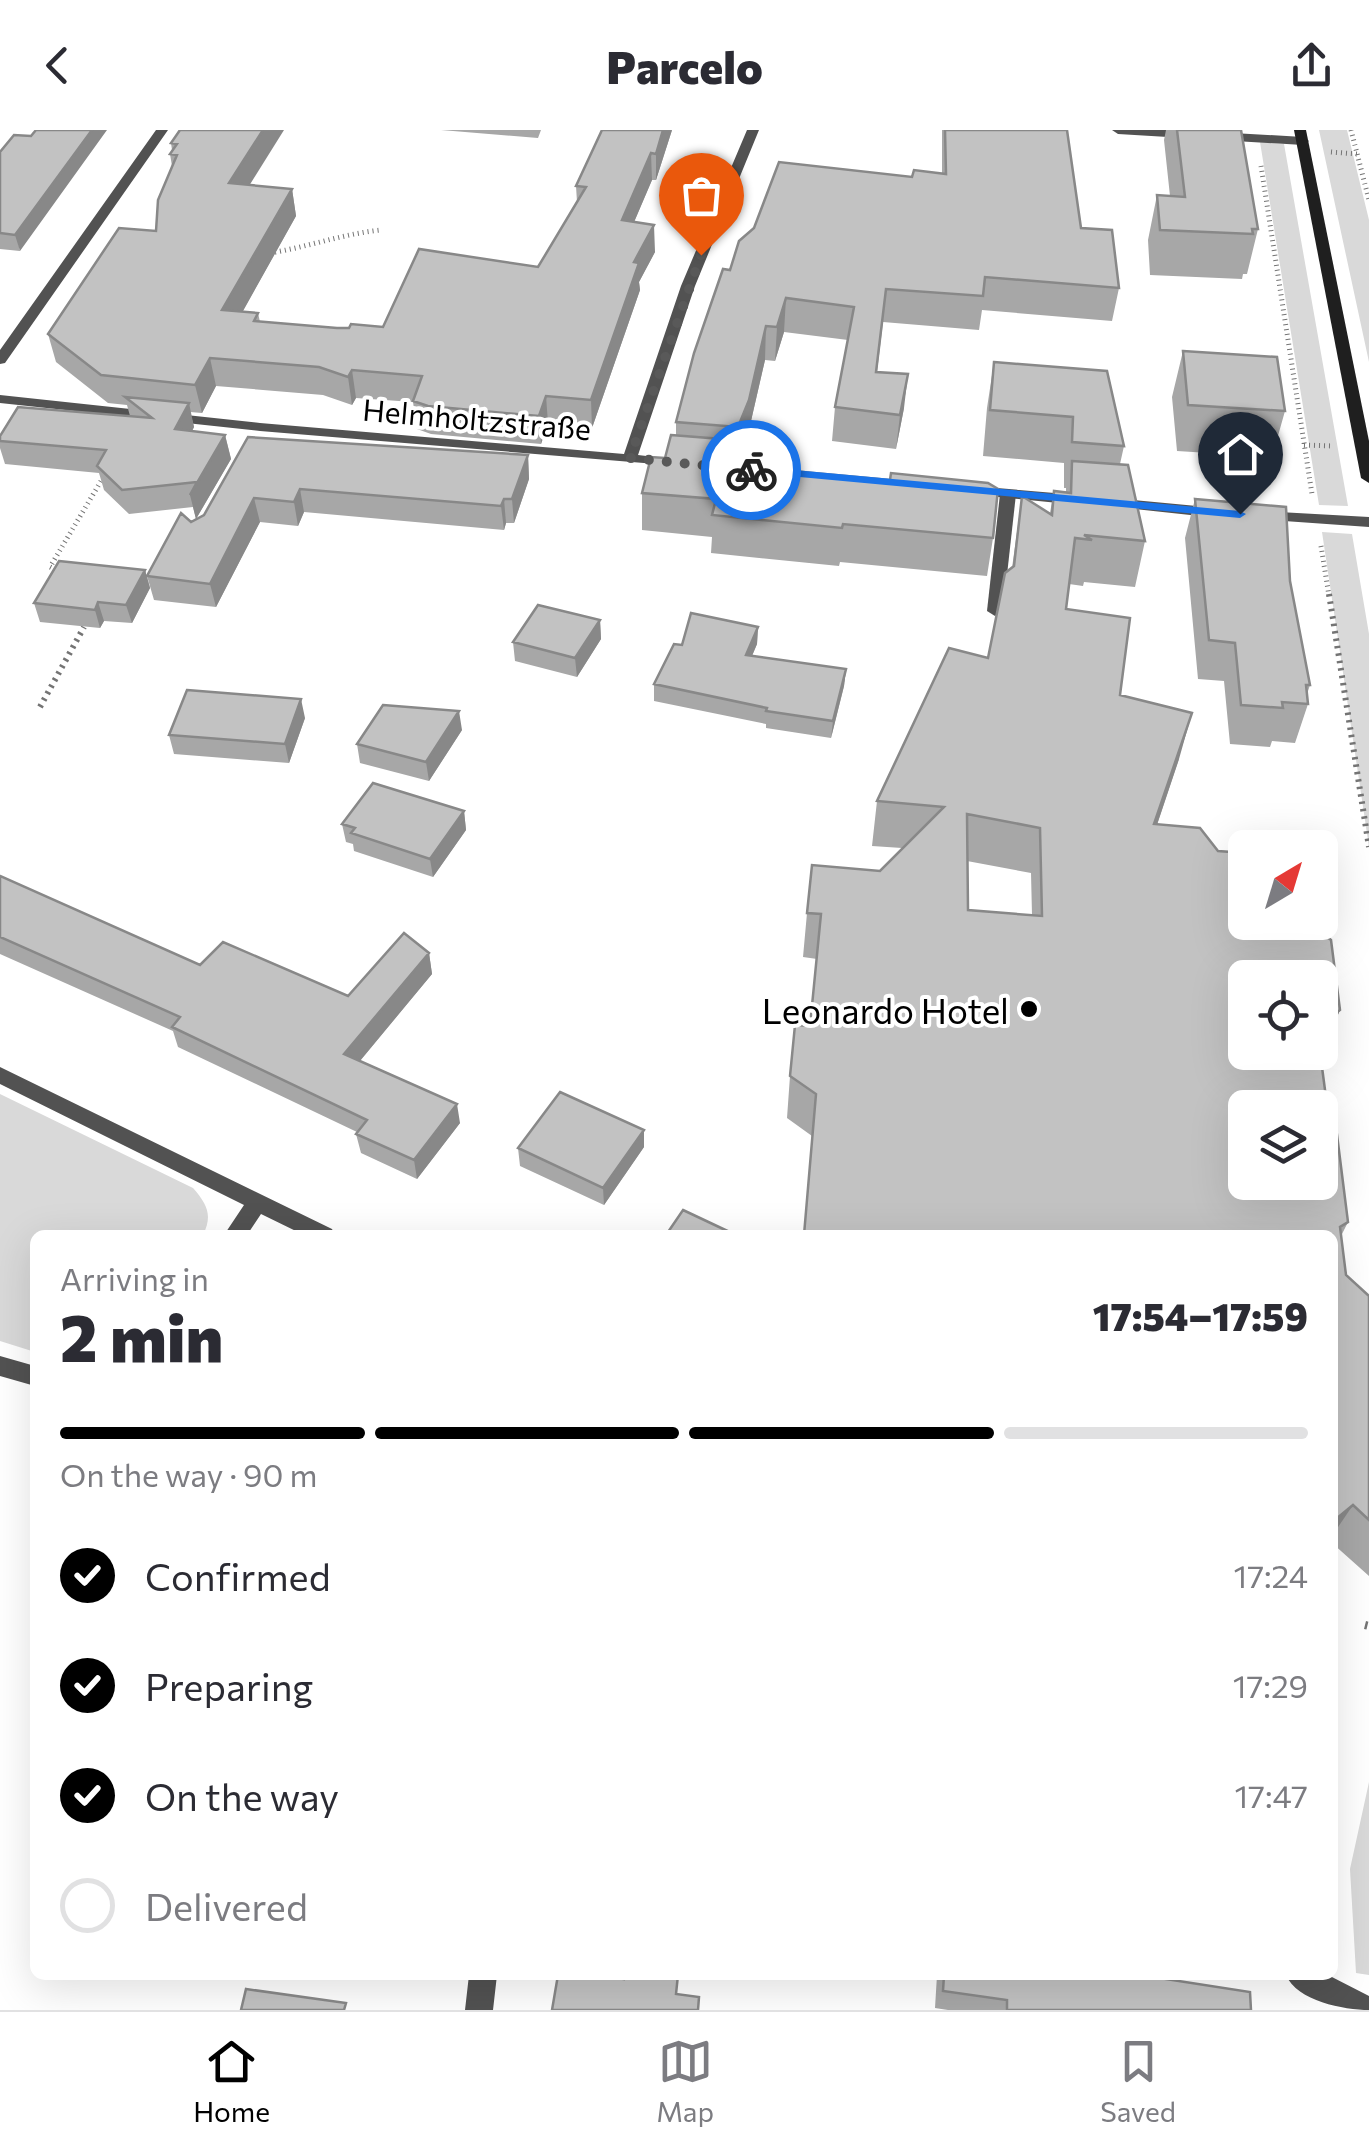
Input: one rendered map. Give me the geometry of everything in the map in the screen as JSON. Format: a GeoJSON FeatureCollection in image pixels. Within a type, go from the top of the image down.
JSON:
{"type":"FeatureCollection","features":[{"type":"Feature","properties":{"kind":"street"},"geometry":{"type":"LineString","coordinates":[[0,360],[162,130]]}},
{"type":"Feature","properties":{"kind":"street"},"geometry":{"type":"LineString","coordinates":[[630,458],[688,286],[753,130]]}},
{"type":"Feature","properties":{"kind":"street"},"geometry":{"type":"LineString","coordinates":[[1118,130],[1302,136],[1342,356],[1369,478]]}},
{"type":"Feature","properties":{"kind":"street","name":"Helmholtzstraße"},"geometry":{"type":"LineString","coordinates":[[0,399],[260,427],[690,464]]}},
{"type":"Feature","properties":{"kind":"street"},"geometry":{"type":"LineString","coordinates":[[249,444],[260,427]]}},
{"type":"Feature","properties":{"kind":"street"},"geometry":{"type":"LineString","coordinates":[[948,489],[1369,522]]}},
{"type":"Feature","properties":{"kind":"street"},"geometry":{"type":"LineString","coordinates":[[995,611],[1008,494]]}},
{"type":"Feature","properties":{"kind":"street"},"geometry":{"type":"LineString","coordinates":[[0,1076],[314,1230]]}},
{"type":"Feature","properties":{"kind":"street"},"geometry":{"type":"LineString","coordinates":[[238,1230],[258,1202]]}},
{"type":"Feature","properties":{"kind":"street"},"geometry":{"type":"LineString","coordinates":[[0,1366],[30,1375]]}},
{"type":"Feature","properties":{"kind":"street"},"geometry":{"type":"LineString","coordinates":[[479,2010],[482,1980]]}},
{"type":"Feature","properties":{"kind":"street"},"geometry":{"type":"LineString","coordinates":[[1309,1980],[1364,2010]]}},
{"type":"Feature","properties":{"kind":"path"},"geometry":{"type":"LineString","coordinates":[[1351,130],[1369,200]]}},
{"type":"Feature","properties":{"kind":"path"},"geometry":{"type":"LineString","coordinates":[[256,254],[304,248],[337,235],[381,230]]}},
{"type":"Feature","properties":{"kind":"path"},"geometry":{"type":"LineString","coordinates":[[62,574],[50,567],[104,475]]}},
{"type":"Feature","properties":{"kind":"path"},"geometry":{"type":"LineString","coordinates":[[40,707],[84,627]]}},
{"type":"Feature","properties":{"kind":"shaded area"},"geometry":{"type":"Polygon","coordinates":[[[1319,130],[1347,130],[1369,220],[1369,362],[1319,130]]]}},
{"type":"Feature","properties":{"kind":"shaded area"},"geometry":{"type":"Polygon","coordinates":[[[1260,142],[1284,144],[1348,506],[1319,505],[1260,142]]]}},
{"type":"Feature","properties":{"kind":"shaded area"},"geometry":{"type":"Polygon","coordinates":[[[1322,532],[1352,534],[1369,634],[1369,847],[1322,532]]]}},
{"type":"Feature","properties":{"kind":"shaded area"},"geometry":{"type":"Polygon","coordinates":[[[0,1094],[193,1188],[208,1216],[205,1230],[30,1230],[30,1350],[0,1341],[0,1094]]]}},
{"type":"Feature","properties":{"kind":"shaded area"},"geometry":{"type":"Polygon","coordinates":[[[1369,1782],[1369,1975],[1356,1973],[1350,1869],[1369,1782]]]}},
{"type":"Feature","properties":{"kind":"building"},"geometry":{"type":"Polygon","coordinates":[[[36,130],[92,130],[15,235],[0,233],[0,152],[14,135],[31,136],[36,130]]]}},
{"type":"Feature","properties":{"kind":"building"},"geometry":{"type":"Polygon","coordinates":[[[180,130],[263,130],[229,183],[292,189],[222,310],[258,313],[254,321],[349,328],[351,324],[383,327],[419,249],[538,267],[586,187],[576,186],[602,130],[663,130],[656,154],[651,153],[622,220],[654,225],[634,262],[639,263],[591,400],[546,396],[539,416],[428,406],[413,401],[422,376],[352,370],[348,377],[319,367],[210,358],[195,385],[101,375],[48,334],[119,228],[156,231],[158,200],[177,155],[170,154],[177,144],[171,143],[180,130]]]}},
{"type":"Feature","properties":{"kind":"building"},"geometry":{"type":"Polygon","coordinates":[[[945,130],[1067,130],[1081,228],[1112,230],[1119,288],[985,277],[983,296],[886,289],[876,372],[908,374],[900,415],[835,407],[854,307],[786,298],[777,327],[766,326],[749,400],[738,427],[676,422],[694,353],[723,269],[730,270],[739,241],[754,228],[779,162],[912,177],[914,170],[946,174],[945,130]]]}},
{"type":"Feature","properties":{"kind":"building"},"geometry":{"type":"Polygon","coordinates":[[[1177,130],[1241,130],[1258,229],[1252,229],[1253,234],[1160,230],[1157,195],[1185,197],[1177,130]]]}},
{"type":"Feature","properties":{"kind":"building"},"geometry":{"type":"Polygon","coordinates":[[[1183,351],[1277,357],[1285,411],[1188,405],[1183,351]]]}},
{"type":"Feature","properties":{"kind":"building"},"geometry":{"type":"Polygon","coordinates":[[[994,362],[1107,371],[1124,446],[1072,442],[1073,417],[990,410],[994,362]]]}},
{"type":"Feature","properties":{"kind":"building"},"geometry":{"type":"Polygon","coordinates":[[[125,397],[189,403],[175,429],[225,435],[190,495],[197,482],[122,490],[97,466],[106,450],[0,441],[18,407],[152,418],[125,397]]]}},
{"type":"Feature","properties":{"kind":"building"},"geometry":{"type":"Polygon","coordinates":[[[671,435],[734,440],[727,465],[890,480],[891,473],[988,483],[998,489],[993,538],[712,515],[716,499],[642,493],[651,457],[665,458],[671,435]]]}},
{"type":"Feature","properties":{"kind":"building"},"geometry":{"type":"Polygon","coordinates":[[[248,437],[528,455],[512,499],[504,499],[501,506],[300,489],[294,502],[254,498],[210,584],[147,576],[181,513],[191,522],[204,515],[248,437]]]}},
{"type":"Feature","properties":{"kind":"building","name":"Leonardo Hotel"},"geometry":{"type":"Polygon","coordinates":[[[1072,461],[1128,465],[1145,541],[1084,535],[1092,540],[1075,538],[1066,609],[1130,618],[1120,695],[1192,713],[1154,824],[1200,828],[1218,851],[1228,852],[1228,940],[1331,940],[1334,960],[1228,960],[1228,1070],[1322,1070],[1325,1090],[1228,1090],[1228,1200],[1338,1200],[1338,1143],[1348,1222],[1340,1227],[1346,1275],[1369,1296],[1369,1520],[1353,1505],[1338,1517],[1338,1230],[804,1230],[816,1094],[790,1076],[795,1025],[810,1026],[821,914],[807,913],[812,865],[880,871],[944,807],[877,801],[949,648],[988,658],[1005,573],[1014,566],[1022,496],[1052,515],[1054,491],[1071,493],[1072,461]],[[967,814],[968,910],[1042,916],[1040,828],[967,814]]]}},
{"type":"Feature","properties":{"kind":"building"},"geometry":{"type":"Polygon","coordinates":[[[1195,499],[1286,507],[1290,581],[1310,685],[1306,685],[1308,704],[1282,702],[1283,708],[1241,705],[1235,643],[1209,640],[1195,499]]]}},
{"type":"Feature","properties":{"kind":"building"},"geometry":{"type":"Polygon","coordinates":[[[59,561],[145,570],[126,605],[98,602],[95,610],[34,603],[59,561]]]}},
{"type":"Feature","properties":{"kind":"building"},"geometry":{"type":"Polygon","coordinates":[[[538,605],[600,620],[575,658],[513,642],[538,605]]]}},
{"type":"Feature","properties":{"kind":"building"},"geometry":{"type":"Polygon","coordinates":[[[691,613],[758,627],[746,655],[846,669],[833,721],[766,711],[767,708],[654,684],[674,644],[682,645],[691,613]]]}},
{"type":"Feature","properties":{"kind":"building"},"geometry":{"type":"Polygon","coordinates":[[[187,690],[301,699],[285,744],[169,735],[187,690]]]}},
{"type":"Feature","properties":{"kind":"building"},"geometry":{"type":"Polygon","coordinates":[[[383,705],[459,711],[426,762],[357,744],[383,705]]]}},
{"type":"Feature","properties":{"kind":"building"},"geometry":{"type":"Polygon","coordinates":[[[373,783],[464,811],[430,859],[351,833],[355,828],[342,824],[373,783]]]}},
{"type":"Feature","properties":{"kind":"building"},"geometry":{"type":"Polygon","coordinates":[[[0,876],[200,965],[223,942],[348,996],[404,933],[429,953],[344,1054],[457,1104],[414,1160],[356,1134],[367,1120],[172,1027],[180,1017],[0,937],[0,876]]]}},
{"type":"Feature","properties":{"kind":"building"},"geometry":{"type":"Polygon","coordinates":[[[560,1092],[644,1130],[603,1188],[518,1148],[560,1092]]]}},
{"type":"Feature","properties":{"kind":"building"},"geometry":{"type":"Polygon","coordinates":[[[683,1210],[725,1230],[669,1230],[683,1210]]]}},
{"type":"Feature","properties":{"kind":"building"},"geometry":{"type":"Polygon","coordinates":[[[557,1980],[677,1980],[676,1994],[699,1997],[698,2010],[552,2010],[557,1980]]]}},
{"type":"Feature","properties":{"kind":"building"},"geometry":{"type":"Polygon","coordinates":[[[944,1980],[1172,1980],[1250,1992],[1251,2010],[1007,2010],[1007,2000],[943,1991],[944,1980]]]}},
{"type":"Feature","properties":{"kind":"building"},"geometry":{"type":"Polygon","coordinates":[[[246,1989],[346,2003],[344,2010],[241,2010],[246,1989]]]}},
{"type":"Feature","properties":{"kind":"way so far"},"geometry":{"type":"LineString","coordinates":[[701,255],[630,458],[751,470]]}},
{"type":"Feature","properties":{"kind":"place","name":"Leonardo Hotel"},"geometry":{"type":"Point","coordinates":[1029,1009]}},
{"type":"Feature","properties":{"kind":"route"},"geometry":{"type":"LineString","coordinates":[[751,470],[1240,514]]}}]}
